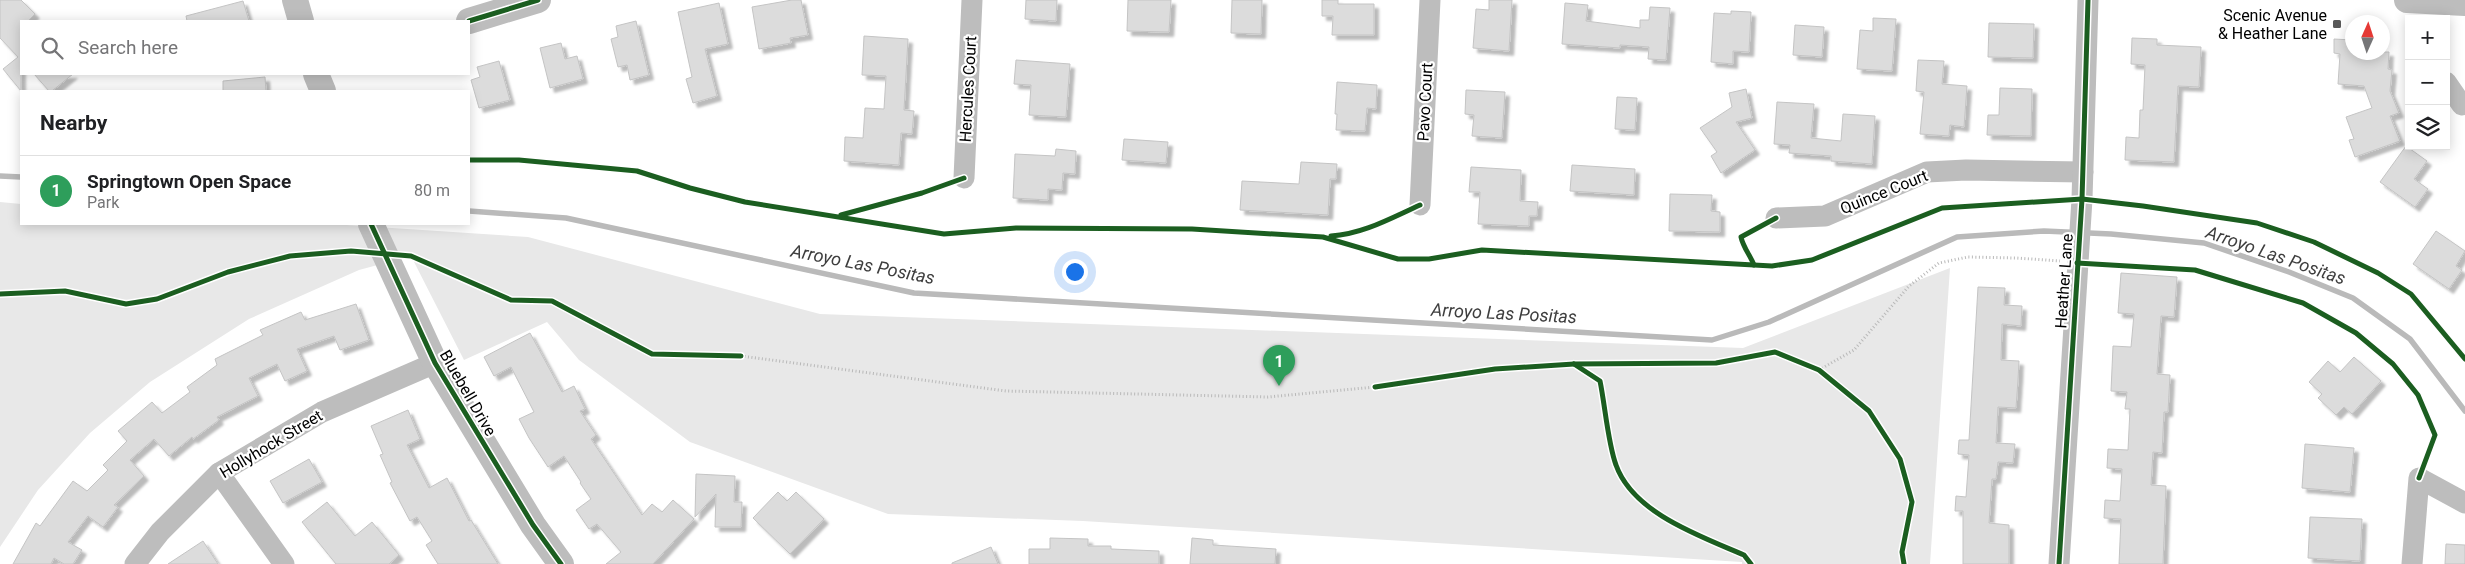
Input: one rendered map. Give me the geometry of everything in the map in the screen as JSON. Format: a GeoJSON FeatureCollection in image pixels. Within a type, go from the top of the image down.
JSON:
{"type":"FeatureCollection","features":[{"type":"Feature","properties":{"kind":"street"},"geometry":{"type":"LineString","coordinates":[[294,0],[301,20]]}},
{"type":"Feature","properties":{"kind":"street"},"geometry":{"type":"LineString","coordinates":[[470,21],[538,0]]}},
{"type":"Feature","properties":{"kind":"street","name":"Hercules Court"},"geometry":{"type":"LineString","coordinates":[[964,178],[972,0]]}},
{"type":"Feature","properties":{"kind":"street","name":"Pavo Court"},"geometry":{"type":"LineString","coordinates":[[1420,205],[1430,0]]}},
{"type":"Feature","properties":{"kind":"street","name":"Heather Lane"},"geometry":{"type":"LineString","coordinates":[[2059,564],[2083,172],[2088,0]]}},
{"type":"Feature","properties":{"kind":"street"},"geometry":{"type":"LineString","coordinates":[[2407,0],[2447,6]]}},
{"type":"Feature","properties":{"kind":"street"},"geometry":{"type":"LineString","coordinates":[[316,75],[322,90]]}},
{"type":"Feature","properties":{"kind":"street"},"geometry":{"type":"LineString","coordinates":[[2450,88],[2462,105]]}},
{"type":"Feature","properties":{"kind":"street","name":"Quince Court"},"geometry":{"type":"LineString","coordinates":[[1776,218],[1825,216],[1927,172],[1966,170],[2083,172]]}},
{"type":"Feature","properties":{"kind":"street","name":"Bluebell Drive"},"geometry":{"type":"LineString","coordinates":[[374,231],[435,363],[532,525],[561,564]]}},
{"type":"Feature","properties":{"kind":"street","name":"Hollyhock Street"},"geometry":{"type":"LineString","coordinates":[[135,564],[160,532],[219,473],[322,412],[435,363]]}},
{"type":"Feature","properties":{"kind":"street"},"geometry":{"type":"LineString","coordinates":[[219,473],[284,564]]}},
{"type":"Feature","properties":{"kind":"street"},"geometry":{"type":"LineString","coordinates":[[2412,564],[2419,478],[2465,503]]}},
{"type":"Feature","properties":{"kind":"path"},"geometry":{"type":"LineString","coordinates":[[1820,370],[1854,350],[1910,286],[1939,263],[1978,257],[2078,256]]}},
{"type":"Feature","properties":{"kind":"path"},"geometry":{"type":"LineString","coordinates":[[731,356],[1006,391],[1268,397],[1384,386]]}},
{"type":"Feature","properties":{"kind":"path"},"geometry":{"type":"LineString","coordinates":[[1811,366],[1827,376]]}},
{"type":"Feature","properties":{"kind":"shaded area"},"geometry":{"type":"Polygon","coordinates":[[[0,202],[20,204],[20,225],[346,225],[528,237],[820,314],[1743,348],[1950,268],[1930,564],[1742,564],[1742,562],[1083,521],[888,514],[690,442],[579,360],[547,322],[464,360],[411,256],[359,270],[249,319],[150,382],[90,433],[38,490],[0,547],[0,202]]]}},
{"type":"Feature","properties":{"kind":"building"},"geometry":{"type":"Polygon","coordinates":[[[0,0],[21,0],[35,14],[29,20],[20,20],[21,90],[3,69],[18,57],[0,38],[0,0]]]}},
{"type":"Feature","properties":{"kind":"building"},"geometry":{"type":"Polygon","coordinates":[[[801,0],[808,35],[790,38],[791,43],[759,49],[752,7],[801,0]]]}},
{"type":"Feature","properties":{"kind":"building"},"geometry":{"type":"Polygon","coordinates":[[[1026,0],[1057,0],[1056,21],[1025,19],[1026,0]]]}},
{"type":"Feature","properties":{"kind":"building"},"geometry":{"type":"Polygon","coordinates":[[[1128,0],[1171,0],[1169,32],[1127,31],[1128,0]]]}},
{"type":"Feature","properties":{"kind":"building"},"geometry":{"type":"Polygon","coordinates":[[[1232,0],[1262,0],[1261,34],[1231,33],[1232,0]]]}},
{"type":"Feature","properties":{"kind":"building"},"geometry":{"type":"Polygon","coordinates":[[[1322,0],[1338,0],[1338,4],[1374,4],[1374,35],[1332,35],[1333,16],[1322,16],[1322,0]]]}},
{"type":"Feature","properties":{"kind":"building"},"geometry":{"type":"Polygon","coordinates":[[[1489,0],[1512,0],[1509,51],[1473,48],[1476,9],[1489,10],[1489,0]]]}},
{"type":"Feature","properties":{"kind":"building"},"geometry":{"type":"Polygon","coordinates":[[[243,1],[249,20],[187,20],[186,16],[243,1]]]}},
{"type":"Feature","properties":{"kind":"building"},"geometry":{"type":"Polygon","coordinates":[[[719,3],[728,44],[705,49],[717,96],[693,103],[686,79],[692,77],[678,12],[719,3]]]}},
{"type":"Feature","properties":{"kind":"building"},"geometry":{"type":"Polygon","coordinates":[[[1565,3],[1588,5],[1586,21],[1640,28],[1640,20],[1649,20],[1650,7],[1670,8],[1666,60],[1648,59],[1649,47],[1620,45],[1620,48],[1562,44],[1565,3]]]}},
{"type":"Feature","properties":{"kind":"building"},"geometry":{"type":"Polygon","coordinates":[[[1731,11],[1751,12],[1749,52],[1733,51],[1733,64],[1711,62],[1714,13],[1731,14],[1731,11]]]}},
{"type":"Feature","properties":{"kind":"building"},"geometry":{"type":"Polygon","coordinates":[[[1873,18],[1896,19],[1892,71],[1857,69],[1860,30],[1873,31],[1873,18]]]}},
{"type":"Feature","properties":{"kind":"building"},"geometry":{"type":"Polygon","coordinates":[[[636,21],[649,75],[630,80],[627,65],[618,67],[611,39],[618,37],[616,26],[636,21]]]}},
{"type":"Feature","properties":{"kind":"building"},"geometry":{"type":"Polygon","coordinates":[[[1989,23],[2034,24],[2033,58],[1988,57],[1989,23]]]}},
{"type":"Feature","properties":{"kind":"building"},"geometry":{"type":"Polygon","coordinates":[[[1795,25],[1824,27],[1822,57],[1793,55],[1795,25]]]}},
{"type":"Feature","properties":{"kind":"building"},"geometry":{"type":"Polygon","coordinates":[[[864,36],[908,39],[904,110],[914,111],[912,134],[901,133],[899,165],[844,161],[845,137],[863,138],[865,108],[884,109],[886,76],[862,75],[864,36]]]}},
{"type":"Feature","properties":{"kind":"building"},"geometry":{"type":"Polygon","coordinates":[[[2132,38],[2157,39],[2157,45],[2201,47],[2199,87],[2178,86],[2174,162],[2125,160],[2126,137],[2139,138],[2140,110],[2143,110],[2145,65],[2131,64],[2132,38]]]}},
{"type":"Feature","properties":{"kind":"building"},"geometry":{"type":"Polygon","coordinates":[[[2334,39],[2345,40],[2345,60],[2389,60],[2388,69],[2392,70],[2390,91],[2399,113],[2390,116],[2400,141],[2355,157],[2349,140],[2354,139],[2346,117],[2372,108],[2364,86],[2338,84],[2340,54],[2334,53],[2334,39]]]}},
{"type":"Feature","properties":{"kind":"building"},"geometry":{"type":"Polygon","coordinates":[[[561,43],[565,59],[577,56],[583,79],[550,88],[540,48],[561,43]]]}},
{"type":"Feature","properties":{"kind":"building"},"geometry":{"type":"Polygon","coordinates":[[[1016,60],[1070,64],[1066,117],[1029,115],[1031,85],[1014,84],[1016,60]]]}},
{"type":"Feature","properties":{"kind":"building"},"geometry":{"type":"Polygon","coordinates":[[[1918,60],[1944,61],[1942,84],[1967,86],[1964,127],[1950,125],[1949,136],[1920,134],[1924,92],[1916,91],[1918,60]]]}},
{"type":"Feature","properties":{"kind":"building"},"geometry":{"type":"Polygon","coordinates":[[[499,61],[510,100],[479,108],[471,80],[480,77],[477,67],[499,61]]]}},
{"type":"Feature","properties":{"kind":"building"},"geometry":{"type":"Polygon","coordinates":[[[35,75],[72,75],[53,90],[48,90],[35,75]]]}},
{"type":"Feature","properties":{"kind":"building"},"geometry":{"type":"Polygon","coordinates":[[[265,77],[266,90],[223,90],[223,81],[265,77]]]}},
{"type":"Feature","properties":{"kind":"building"},"geometry":{"type":"Polygon","coordinates":[[[1337,82],[1377,85],[1376,109],[1367,108],[1365,131],[1336,130],[1337,82]]]}},
{"type":"Feature","properties":{"kind":"building"},"geometry":{"type":"Polygon","coordinates":[[[2000,88],[2032,89],[2031,136],[1987,135],[1988,115],[1999,115],[2000,88]]]}},
{"type":"Feature","properties":{"kind":"building"},"geometry":{"type":"Polygon","coordinates":[[[1746,89],[1752,118],[1736,122],[1755,150],[1721,173],[1711,156],[1717,152],[1700,128],[1732,107],[1729,93],[1746,89]]]}},
{"type":"Feature","properties":{"kind":"building"},"geometry":{"type":"Polygon","coordinates":[[[1466,90],[1505,92],[1502,138],[1472,136],[1474,115],[1465,114],[1466,90]]]}},
{"type":"Feature","properties":{"kind":"building"},"geometry":{"type":"Polygon","coordinates":[[[1617,97],[1637,98],[1635,130],[1615,129],[1617,97]]]}},
{"type":"Feature","properties":{"kind":"building"},"geometry":{"type":"Polygon","coordinates":[[[1777,102],[1814,104],[1811,138],[1841,141],[1843,114],[1875,116],[1872,164],[1831,161],[1831,156],[1789,153],[1790,145],[1774,144],[1777,102]]]}},
{"type":"Feature","properties":{"kind":"building"},"geometry":{"type":"Polygon","coordinates":[[[1124,139],[1168,142],[1166,163],[1122,160],[1124,139]]]}},
{"type":"Feature","properties":{"kind":"building"},"geometry":{"type":"Polygon","coordinates":[[[2405,147],[2405,150],[2412,150],[2427,161],[2414,179],[2428,189],[2415,207],[2380,182],[2405,147]]]}},
{"type":"Feature","properties":{"kind":"building"},"geometry":{"type":"Polygon","coordinates":[[[1056,149],[1076,151],[1075,174],[1063,173],[1062,190],[1048,189],[1048,200],[1013,198],[1015,154],[1055,156],[1056,149]]]}},
{"type":"Feature","properties":{"kind":"building"},"geometry":{"type":"Polygon","coordinates":[[[1301,162],[1337,164],[1336,179],[1330,179],[1328,215],[1240,210],[1242,181],[1299,184],[1301,162]]]}},
{"type":"Feature","properties":{"kind":"building"},"geometry":{"type":"Polygon","coordinates":[[[1572,165],[1635,169],[1634,195],[1570,191],[1572,165]]]}},
{"type":"Feature","properties":{"kind":"building"},"geometry":{"type":"Polygon","coordinates":[[[1471,167],[1521,170],[1520,201],[1538,202],[1537,216],[1529,216],[1529,226],[1478,224],[1480,192],[1469,192],[1471,167]]]}},
{"type":"Feature","properties":{"kind":"building"},"geometry":{"type":"Polygon","coordinates":[[[1670,194],[1712,195],[1711,211],[1720,212],[1720,232],[1669,231],[1670,194]]]}},
{"type":"Feature","properties":{"kind":"building"},"geometry":{"type":"Polygon","coordinates":[[[2436,231],[2465,251],[2456,266],[2462,270],[2449,289],[2413,264],[2436,231]]]}},
{"type":"Feature","properties":{"kind":"building"},"geometry":{"type":"Polygon","coordinates":[[[2121,273],[2177,277],[2174,317],[2161,316],[2157,374],[2170,375],[2168,412],[2164,412],[2162,453],[2153,452],[2151,485],[2166,486],[2163,564],[2119,564],[2121,519],[2104,518],[2105,500],[2120,501],[2122,469],[2107,468],[2108,449],[2128,450],[2130,409],[2125,409],[2127,392],[2111,391],[2113,346],[2131,347],[2134,314],[2118,313],[2121,273]]]}},
{"type":"Feature","properties":{"kind":"building"},"geometry":{"type":"Polygon","coordinates":[[[1978,287],[2005,288],[2004,305],[2022,306],[2021,326],[2002,324],[2001,360],[2019,361],[2016,408],[1998,407],[1996,443],[2015,444],[2013,463],[1998,462],[1996,479],[1992,479],[1989,523],[2009,525],[2009,564],[1963,564],[1963,511],[1955,511],[1956,496],[1966,497],[1969,455],[1958,454],[1959,440],[1969,440],[1978,287]]]}},
{"type":"Feature","properties":{"kind":"building"},"geometry":{"type":"Polygon","coordinates":[[[356,304],[369,340],[340,350],[334,336],[297,349],[307,371],[285,381],[277,364],[249,378],[258,396],[217,417],[219,420],[193,439],[192,437],[169,456],[154,439],[130,460],[144,476],[114,505],[118,507],[103,527],[88,516],[68,542],[82,550],[73,564],[64,564],[54,558],[51,564],[13,564],[36,523],[40,526],[73,481],[87,491],[108,470],[103,465],[127,441],[118,431],[152,402],[162,413],[190,392],[187,387],[217,365],[215,359],[263,335],[260,330],[301,312],[305,320],[356,304]]]}},
{"type":"Feature","properties":{"kind":"building"},"geometry":{"type":"Polygon","coordinates":[[[530,333],[562,392],[574,386],[585,409],[580,411],[596,435],[591,439],[642,515],[652,504],[662,512],[673,500],[694,519],[653,564],[606,564],[621,552],[597,524],[589,529],[576,510],[591,499],[581,482],[564,456],[548,467],[529,438],[519,419],[534,412],[511,367],[494,376],[484,357],[530,333]]]}},
{"type":"Feature","properties":{"kind":"building"},"geometry":{"type":"Polygon","coordinates":[[[2354,357],[2381,381],[2352,414],[2344,407],[2336,415],[2318,398],[2322,394],[2309,382],[2328,361],[2340,372],[2354,357]]]}},
{"type":"Feature","properties":{"kind":"building"},"geometry":{"type":"Polygon","coordinates":[[[408,410],[420,439],[407,445],[429,488],[447,478],[469,521],[471,520],[498,564],[438,564],[426,545],[432,541],[417,517],[410,521],[390,483],[392,482],[380,455],[383,454],[371,426],[408,410]]]}},
{"type":"Feature","properties":{"kind":"building"},"geometry":{"type":"Polygon","coordinates":[[[2305,444],[2354,448],[2350,492],[2302,488],[2305,444]]]}},
{"type":"Feature","properties":{"kind":"building"},"geometry":{"type":"Polygon","coordinates":[[[309,459],[322,482],[283,503],[270,481],[309,459]]]}},
{"type":"Feature","properties":{"kind":"building"},"geometry":{"type":"Polygon","coordinates":[[[696,474],[735,476],[734,502],[742,502],[741,527],[715,527],[716,494],[695,517],[696,474]]]}},
{"type":"Feature","properties":{"kind":"building"},"geometry":{"type":"Polygon","coordinates":[[[778,492],[787,501],[796,492],[824,519],[790,554],[753,518],[778,492]]]}},
{"type":"Feature","properties":{"kind":"building"},"geometry":{"type":"Polygon","coordinates":[[[327,502],[355,536],[372,522],[399,555],[389,564],[336,564],[302,522],[327,502]]]}},
{"type":"Feature","properties":{"kind":"building"},"geometry":{"type":"Polygon","coordinates":[[[2310,517],[2362,519],[2360,561],[2308,558],[2310,517]]]}},
{"type":"Feature","properties":{"kind":"building"},"geometry":{"type":"Polygon","coordinates":[[[1050,538],[1088,539],[1088,546],[1111,546],[1111,549],[1159,551],[1159,564],[1029,564],[1029,549],[1050,549],[1050,538]]]}},
{"type":"Feature","properties":{"kind":"building"},"geometry":{"type":"Polygon","coordinates":[[[1192,538],[1213,540],[1213,545],[1276,549],[1275,564],[1190,564],[1192,538]]]}},
{"type":"Feature","properties":{"kind":"building"},"geometry":{"type":"Polygon","coordinates":[[[203,541],[218,564],[168,564],[203,541]]]}},
{"type":"Feature","properties":{"kind":"building"},"geometry":{"type":"Polygon","coordinates":[[[2446,544],[2465,545],[2465,564],[2445,564],[2446,544]]]}},
{"type":"Feature","properties":{"kind":"building"},"geometry":{"type":"Polygon","coordinates":[[[991,547],[998,564],[952,564],[952,563],[991,547]]]}},
{"type":"Feature","properties":{"kind":"waterway","name":"Arroyo Las Positas"},"geometry":{"type":"LineString","coordinates":[[0,176],[20,177]]}},
{"type":"Feature","properties":{"kind":"waterway","name":"Arroyo Las Positas"},"geometry":{"type":"LineString","coordinates":[[470,211],[566,218],[914,293],[1712,340],[1769,322],[1957,237],[2044,231],[2111,234],[2204,243],[2289,272],[2353,298],[2410,339],[2465,411]]}},
{"type":"Feature","properties":{"kind":"cycle path"},"geometry":{"type":"LineString","coordinates":[[470,21],[538,0]]}},
{"type":"Feature","properties":{"kind":"cycle path"},"geometry":{"type":"LineString","coordinates":[[2059,564],[2082,199],[2088,0]]}},
{"type":"Feature","properties":{"kind":"cycle path"},"geometry":{"type":"LineString","coordinates":[[470,160],[519,160],[637,171],[690,188],[745,202],[944,234],[1016,228],[1192,229],[1323,237],[1398,259],[1429,259],[1482,250],[1772,266],[1812,260],[1942,208],[2082,199],[2257,223],[2314,242],[2378,273],[2411,294],[2465,359]]}},
{"type":"Feature","properties":{"kind":"cycle path"},"geometry":{"type":"LineString","coordinates":[[841,215],[922,193],[964,178]]}},
{"type":"Feature","properties":{"kind":"cycle path"},"geometry":{"type":"LineString","coordinates":[[1331,236],[1366,229],[1420,205]]}},
{"type":"Feature","properties":{"kind":"cycle path"},"geometry":{"type":"LineString","coordinates":[[1754,265],[1741,237],[1776,218]]}},
{"type":"Feature","properties":{"kind":"cycle path"},"geometry":{"type":"LineString","coordinates":[[371,225],[435,363],[533,525],[561,564]]}},
{"type":"Feature","properties":{"kind":"cycle path"},"geometry":{"type":"LineString","coordinates":[[0,294],[65,291],[126,304],[157,299],[228,272],[290,256],[351,251],[411,256],[511,300],[552,301],[652,354],[741,356]]}},
{"type":"Feature","properties":{"kind":"cycle path"},"geometry":{"type":"LineString","coordinates":[[2077,263],[2195,270],[2303,303],[2356,333],[2393,364],[2418,395],[2435,435],[2419,478]]}},
{"type":"Feature","properties":{"kind":"cycle path"},"geometry":{"type":"LineString","coordinates":[[1375,387],[1495,369],[1574,364],[1716,363],[1775,352],[1819,370],[1869,411],[1900,459],[1912,502],[1902,552],[1904,564]]}},
{"type":"Feature","properties":{"kind":"cycle path"},"geometry":{"type":"LineString","coordinates":[[1574,364],[1600,381],[1613,456],[1625,482],[1637,497],[1652,510],[1670,521],[1744,555],[1751,564]]}},
{"type":"Feature","properties":{"kind":"place","name":"Scenic Avenue & Heather Lane"},"geometry":{"type":"Point","coordinates":[2337,24]}},
{"type":"Feature","properties":{"kind":"place","name":"Springtown Open Space"},"geometry":{"type":"Point","coordinates":[1279,386]}}]}
